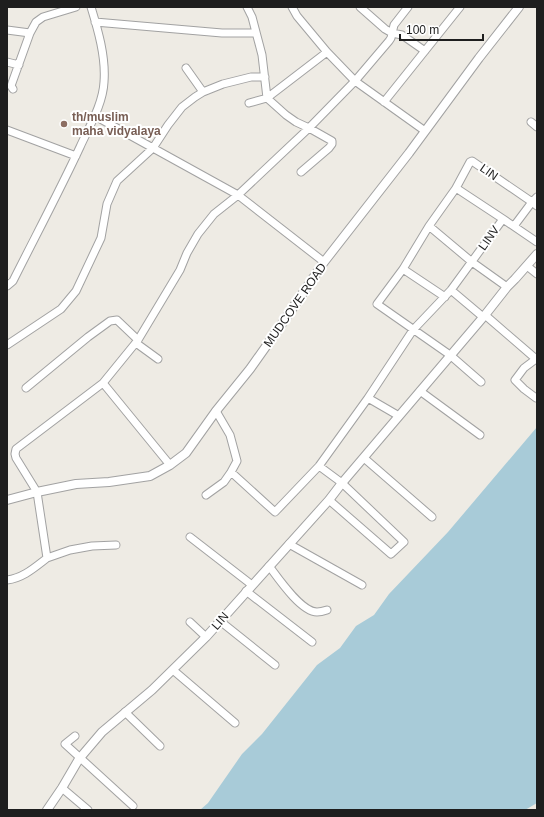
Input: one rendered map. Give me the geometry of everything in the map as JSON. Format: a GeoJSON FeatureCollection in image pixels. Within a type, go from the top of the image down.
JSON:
{"type":"FeatureCollection","features":[{"type":"Feature","properties":{"kind":"street"},"geometry":{"type":"LineString","coordinates":[[13,89],[11,86],[12,83],[30,33],[36,22],[43,17],[76,7]]}},
{"type":"Feature","properties":{"kind":"street"},"geometry":{"type":"LineString","coordinates":[[7,286],[13,281],[76,156],[103,92],[104,65],[96,22],[91,7]]}},
{"type":"Feature","properties":{"kind":"street"},"geometry":{"type":"LineString","coordinates":[[247,7],[252,17],[262,55],[267,98],[296,122],[332,141],[329,148],[301,172]]}},
{"type":"Feature","properties":{"kind":"street"},"geometry":{"type":"LineString","coordinates":[[292,7],[297,16],[327,52],[355,81],[425,131]]}},
{"type":"Feature","properties":{"kind":"street"},"geometry":{"type":"LineString","coordinates":[[360,7],[385,29],[392,33],[402,35],[425,51]]}},
{"type":"Feature","properties":{"kind":"street"},"geometry":{"type":"LineString","coordinates":[[47,558],[37,492],[16,458],[16,449],[103,383],[137,341],[180,270],[187,253],[198,234],[214,214],[238,195],[309,128],[355,81],[389,41],[394,25],[408,7]]}},
{"type":"Feature","properties":{"kind":"street"},"geometry":{"type":"LineString","coordinates":[[384,102],[460,7]]}},
{"type":"Feature","properties":{"kind":"street","name":"MUDCOVE ROAD"},"geometry":{"type":"LineString","coordinates":[[7,500],[76,484],[109,482],[150,476],[170,465],[186,453],[216,411],[250,369],[324,262],[518,7]]}},
{"type":"Feature","properties":{"kind":"street"},"geometry":{"type":"LineString","coordinates":[[96,22],[222,33],[255,33]]}},
{"type":"Feature","properties":{"kind":"street"},"geometry":{"type":"LineString","coordinates":[[7,30],[30,33]]}},
{"type":"Feature","properties":{"kind":"street"},"geometry":{"type":"LineString","coordinates":[[249,103],[267,98],[327,52]]}},
{"type":"Feature","properties":{"kind":"street"},"geometry":{"type":"LineString","coordinates":[[7,62],[19,65]]}},
{"type":"Feature","properties":{"kind":"street"},"geometry":{"type":"LineString","coordinates":[[186,68],[203,92]]}},
{"type":"Feature","properties":{"kind":"street"},"geometry":{"type":"LineString","coordinates":[[7,345],[61,310],[76,291],[101,238],[107,204],[117,181],[153,148],[182,107],[203,92],[223,84],[251,77],[265,77]]}},
{"type":"Feature","properties":{"kind":"street"},"geometry":{"type":"LineString","coordinates":[[94,116],[238,195],[324,262]]}},
{"type":"Feature","properties":{"kind":"street"},"geometry":{"type":"LineString","coordinates":[[531,122],[537,127]]}},
{"type":"Feature","properties":{"kind":"street"},"geometry":{"type":"LineString","coordinates":[[7,130],[76,156]]}},
{"type":"Feature","properties":{"kind":"street","name":"LIN"},"geometry":{"type":"LineString","coordinates":[[481,382],[450,356],[378,304],[403,269],[429,226],[456,188],[470,162],[472,161],[535,202],[514,226]]}},
{"type":"Feature","properties":{"kind":"street"},"geometry":{"type":"LineString","coordinates":[[456,188],[503,219]]}},
{"type":"Feature","properties":{"kind":"street","name":"LINV"},"geometry":{"type":"LineString","coordinates":[[451,290],[503,219],[537,242]]}},
{"type":"Feature","properties":{"kind":"street"},"geometry":{"type":"LineString","coordinates":[[429,226],[472,262],[507,287]]}},
{"type":"Feature","properties":{"kind":"street","name":"LIN"},"geometry":{"type":"LineString","coordinates":[[48,810],[79,758],[102,732],[152,690],[206,637],[329,500],[507,287],[537,254]]}},
{"type":"Feature","properties":{"kind":"street"},"geometry":{"type":"LineString","coordinates":[[527,266],[537,274]]}},
{"type":"Feature","properties":{"kind":"street"},"geometry":{"type":"LineString","coordinates":[[403,269],[445,297]]}},
{"type":"Feature","properties":{"kind":"street"},"geometry":{"type":"LineString","coordinates":[[232,472],[275,512],[319,466],[368,398],[413,330],[451,290],[536,358],[524,368],[515,380],[524,390],[536,398]]}},
{"type":"Feature","properties":{"kind":"street"},"geometry":{"type":"LineString","coordinates":[[26,388],[88,337],[110,321],[117,320],[137,341],[158,359]]}},
{"type":"Feature","properties":{"kind":"street"},"geometry":{"type":"LineString","coordinates":[[103,383],[170,465]]}},
{"type":"Feature","properties":{"kind":"street"},"geometry":{"type":"LineString","coordinates":[[420,391],[480,435]]}},
{"type":"Feature","properties":{"kind":"street"},"geometry":{"type":"LineString","coordinates":[[368,398],[399,416]]}},
{"type":"Feature","properties":{"kind":"street"},"geometry":{"type":"LineString","coordinates":[[206,495],[224,482],[232,472],[237,461],[230,435],[216,411]]}},
{"type":"Feature","properties":{"kind":"street"},"geometry":{"type":"LineString","coordinates":[[364,458],[432,517]]}},
{"type":"Feature","properties":{"kind":"street"},"geometry":{"type":"LineString","coordinates":[[319,466],[342,483],[404,542],[391,554],[329,500]]}},
{"type":"Feature","properties":{"kind":"street"},"geometry":{"type":"LineString","coordinates":[[190,537],[312,642]]}},
{"type":"Feature","properties":{"kind":"street"},"geometry":{"type":"LineString","coordinates":[[289,544],[362,585]]}},
{"type":"Feature","properties":{"kind":"street"},"geometry":{"type":"LineString","coordinates":[[7,580],[27,574],[47,558],[70,550],[92,546],[116,545]]}},
{"type":"Feature","properties":{"kind":"street"},"geometry":{"type":"LineString","coordinates":[[269,566],[290,594],[306,608],[316,612],[327,610]]}},
{"type":"Feature","properties":{"kind":"street"},"geometry":{"type":"LineString","coordinates":[[220,621],[275,665]]}},
{"type":"Feature","properties":{"kind":"street"},"geometry":{"type":"LineString","coordinates":[[190,622],[206,637]]}},
{"type":"Feature","properties":{"kind":"street"},"geometry":{"type":"LineString","coordinates":[[173,670],[235,723]]}},
{"type":"Feature","properties":{"kind":"street"},"geometry":{"type":"LineString","coordinates":[[125,712],[160,746]]}},
{"type":"Feature","properties":{"kind":"street"},"geometry":{"type":"LineString","coordinates":[[75,736],[65,744],[133,806]]}},
{"type":"Feature","properties":{"kind":"street"},"geometry":{"type":"LineString","coordinates":[[62,788],[88,810]]}},
{"type":"Feature","properties":{"kind":"water"},"geometry":{"type":"Polygon","coordinates":[[[537,427],[537,803],[525,810],[200,810],[208,803],[242,754],[262,734],[317,665],[340,648],[356,626],[374,615],[389,594],[448,532],[537,427]]]}},
{"type":"Feature","properties":{"kind":"place","name":"th/muslim maha vidyalaya"},"geometry":{"type":"Point","coordinates":[64,124]}}]}
